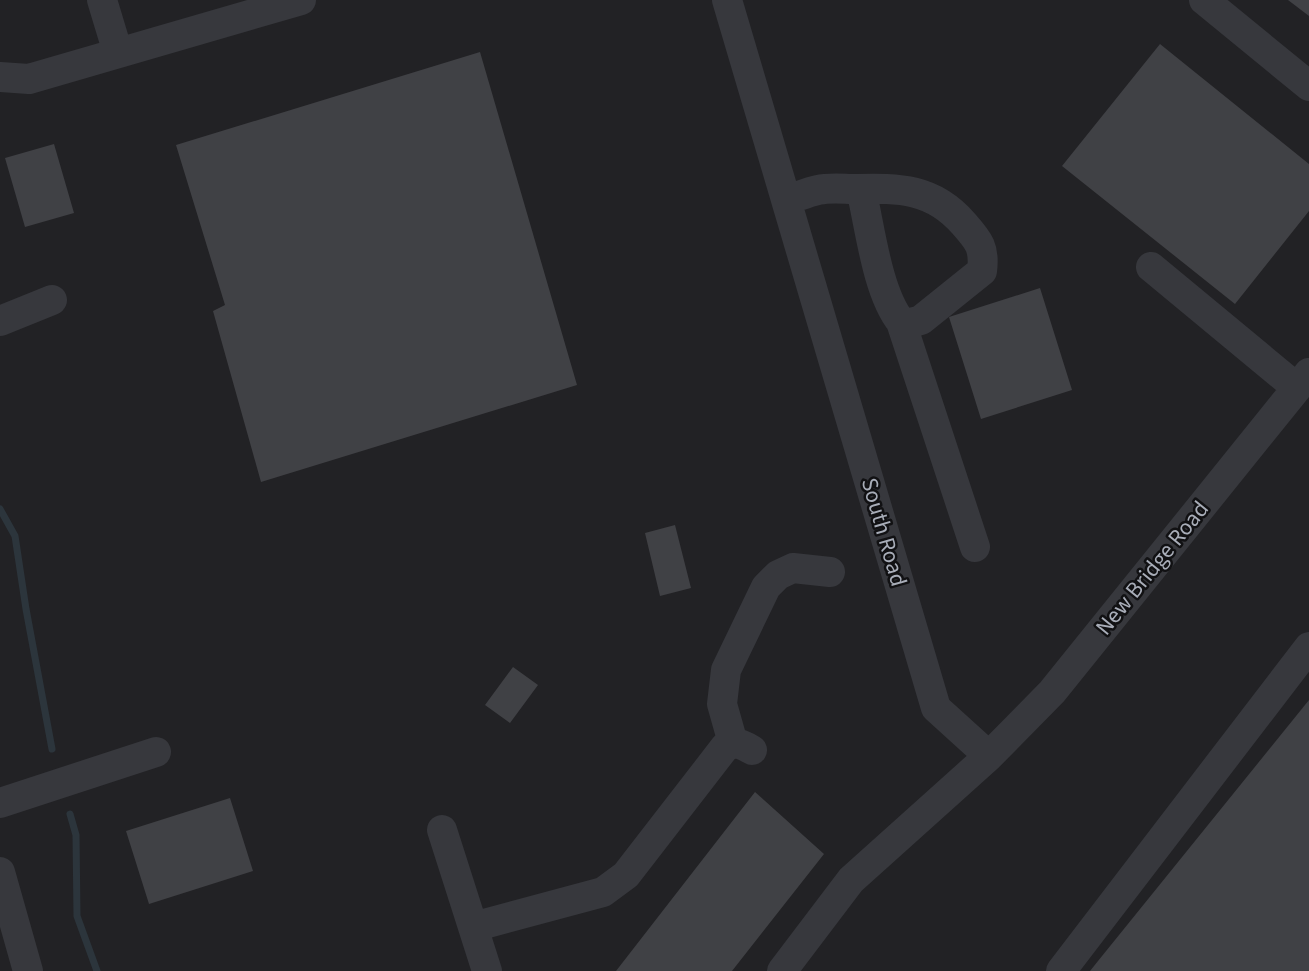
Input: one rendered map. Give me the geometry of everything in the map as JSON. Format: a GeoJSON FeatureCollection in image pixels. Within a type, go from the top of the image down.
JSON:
{"type":"FeatureCollection","features":[{"type":"Feature","properties":{"kind":"street"},"geometry":{"type":"LineString","coordinates":[[102,0],[118,53]]}},
{"type":"Feature","properties":{"kind":"street"},"geometry":{"type":"LineString","coordinates":[[0,77],[29,79],[301,0]]}},
{"type":"Feature","properties":{"kind":"street","name":"South Road"},"geometry":{"type":"LineString","coordinates":[[727,0],[936,708],[989,756]]}},
{"type":"Feature","properties":{"kind":"street"},"geometry":{"type":"LineString","coordinates":[[1204,0],[1309,86]]}},
{"type":"Feature","properties":{"kind":"street"},"geometry":{"type":"LineString","coordinates":[[787,200],[820,189],[898,188],[928,195],[954,213],[978,240],[984,255],[982,271],[921,320],[901,322]]}},
{"type":"Feature","properties":{"kind":"street"},"geometry":{"type":"LineString","coordinates":[[861,189],[882,283],[891,309],[901,322],[975,547]]}},
{"type":"Feature","properties":{"kind":"street"},"geometry":{"type":"LineString","coordinates":[[1150,267],[1303,380]]}},
{"type":"Feature","properties":{"kind":"street"},"geometry":{"type":"LineString","coordinates":[[0,321],[52,300]]}},
{"type":"Feature","properties":{"kind":"street","name":"New Bridge Road"},"geometry":{"type":"LineString","coordinates":[[989,756],[1052,692],[1303,380]]}},
{"type":"Feature","properties":{"kind":"street"},"geometry":{"type":"LineString","coordinates":[[473,926],[603,892],[626,875],[725,747],[742,747],[722,704],[724,678],[766,587],[778,575],[793,568],[830,572]]}},
{"type":"Feature","properties":{"kind":"street"},"geometry":{"type":"LineString","coordinates":[[1061,971],[1309,647]]}},
{"type":"Feature","properties":{"kind":"street"},"geometry":{"type":"LineString","coordinates":[[0,803],[156,752]]}},
{"type":"Feature","properties":{"kind":"street"},"geometry":{"type":"LineString","coordinates":[[782,971],[851,880],[989,756]]}},
{"type":"Feature","properties":{"kind":"street"},"geometry":{"type":"LineString","coordinates":[[442,830],[487,971]]}},
{"type":"Feature","properties":{"kind":"street"},"geometry":{"type":"LineString","coordinates":[[0,872],[16,957]]}},
{"type":"Feature","properties":{"kind":"shaded area"},"geometry":{"type":"Polygon","coordinates":[[[0,0],[1309,0],[1309,971],[0,971],[0,0]]]}},
{"type":"Feature","properties":{"kind":"building"},"geometry":{"type":"Polygon","coordinates":[[[1288,0],[1309,0],[1309,16],[1288,0]]]}},
{"type":"Feature","properties":{"kind":"building"},"geometry":{"type":"Polygon","coordinates":[[[1160,44],[1309,164],[1309,211],[1235,304],[1062,166],[1160,44]]]}},
{"type":"Feature","properties":{"kind":"building"},"geometry":{"type":"Polygon","coordinates":[[[480,52],[577,385],[261,482],[213,311],[225,305],[176,145],[480,52]]]}},
{"type":"Feature","properties":{"kind":"building"},"geometry":{"type":"Polygon","coordinates":[[[54,144],[74,213],[25,227],[5,158],[54,144]]]}},
{"type":"Feature","properties":{"kind":"building"},"geometry":{"type":"Polygon","coordinates":[[[1040,288],[1072,390],[981,419],[949,317],[1040,288]]]}},
{"type":"Feature","properties":{"kind":"building"},"geometry":{"type":"Polygon","coordinates":[[[675,525],[691,588],[660,596],[645,533],[675,525]]]}},
{"type":"Feature","properties":{"kind":"building"},"geometry":{"type":"Polygon","coordinates":[[[513,667],[538,685],[510,723],[485,705],[513,667]]]}},
{"type":"Feature","properties":{"kind":"building"},"geometry":{"type":"Polygon","coordinates":[[[1309,700],[1309,971],[1090,971],[1098,961],[1309,700]]]}},
{"type":"Feature","properties":{"kind":"building"},"geometry":{"type":"Polygon","coordinates":[[[755,792],[824,854],[732,971],[616,971],[755,792]]]}},
{"type":"Feature","properties":{"kind":"building"},"geometry":{"type":"Polygon","coordinates":[[[230,798],[253,871],[149,904],[126,831],[230,798]]]}},
{"type":"Feature","properties":{"kind":"waterway"},"geometry":{"type":"LineString","coordinates":[[0,509],[15,536],[52,749]]}},
{"type":"Feature","properties":{"kind":"waterway"},"geometry":{"type":"LineString","coordinates":[[70,814],[76,835],[77,916],[97,971]]}}]}
